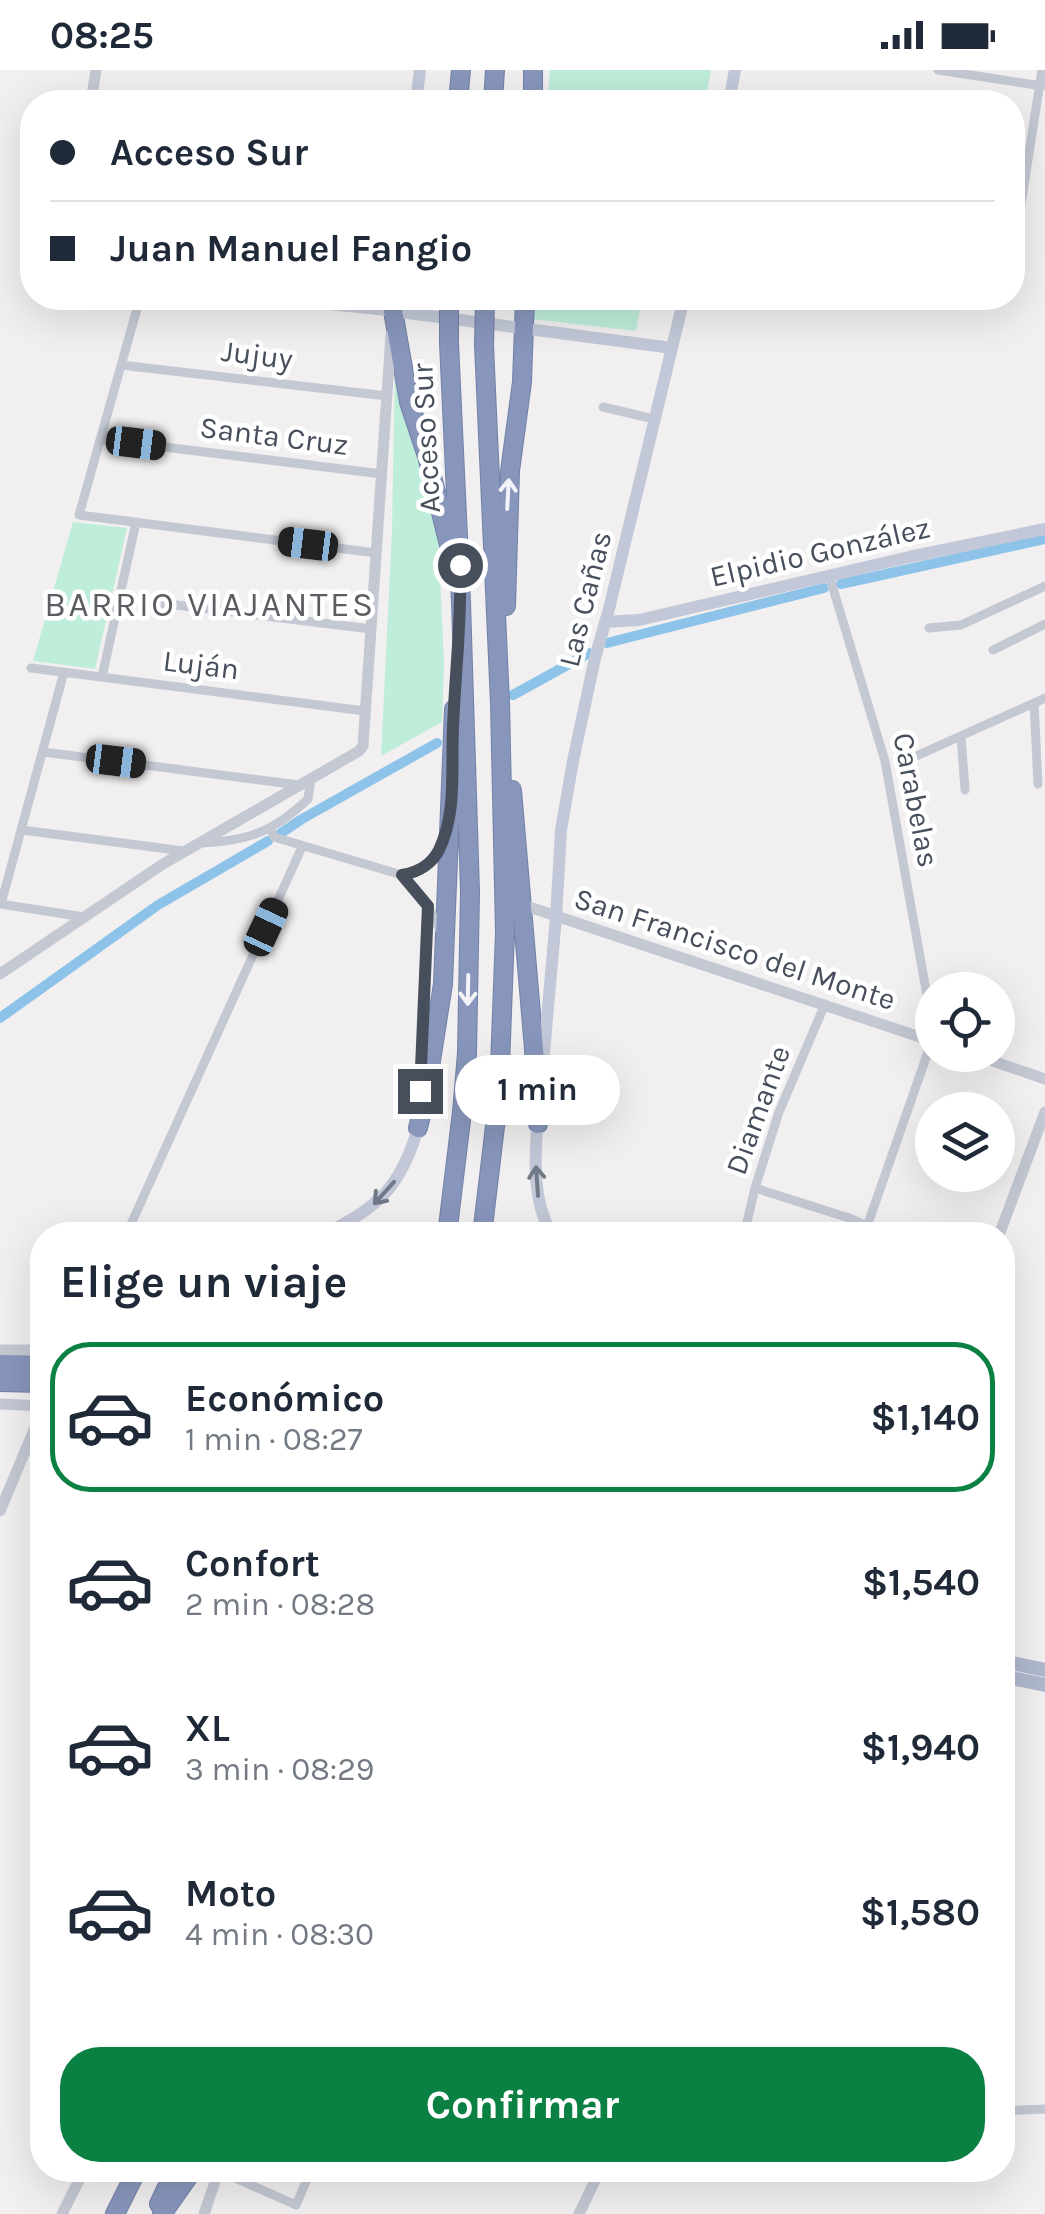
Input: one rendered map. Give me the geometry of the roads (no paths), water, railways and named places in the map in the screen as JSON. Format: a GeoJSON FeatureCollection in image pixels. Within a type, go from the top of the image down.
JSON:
{"type":"FeatureCollection","features":[{"type":"Feature","properties":{"kind":"highway"},"geometry":{"type":"LineString","coordinates":[[395,310],[409,402],[440,503],[461,602]]}},
{"type":"Feature","properties":{"kind":"highway","name":"Acceso Sur"},"geometry":{"type":"LineString","coordinates":[[449,310],[470,858],[462,1112],[449,1222]]}},
{"type":"Feature","properties":{"kind":"highway","name":"Acceso Sur"},"geometry":{"type":"LineString","coordinates":[[484,310],[505,932],[497,1118],[484,1222]]}},
{"type":"Feature","properties":{"kind":"highway"},"geometry":{"type":"LineString","coordinates":[[524,310],[522,382],[510,471],[500,699],[515,811],[538,1124]]}},
{"type":"Feature","properties":{"kind":"highway"},"geometry":{"type":"LineString","coordinates":[[418,1128],[443,984],[460,629]]}},
{"type":"Feature","properties":{"kind":"highway"},"geometry":{"type":"LineString","coordinates":[[0,1364],[30,1365]]}},
{"type":"Feature","properties":{"kind":"highway"},"geometry":{"type":"LineString","coordinates":[[0,1382],[30,1383]]}},
{"type":"Feature","properties":{"kind":"highway"},"geometry":{"type":"LineString","coordinates":[[119,2206],[129,2182]]}},
{"type":"Feature","properties":{"kind":"highway"},"geometry":{"type":"LineString","coordinates":[[154,2214],[169,2182]]}},
{"type":"Feature","properties":{"kind":"highway"},"geometry":{"type":"LineString","coordinates":[[162,2214],[185,2182]]}},
{"type":"Feature","properties":{"kind":"main road"},"geometry":{"type":"LineString","coordinates":[[428,310],[672,348]]}},
{"type":"Feature","properties":{"kind":"main road","name":"Las Cañas"},"geometry":{"type":"LineString","coordinates":[[547,1222],[536,1179],[538,1124],[563,814],[595,658],[681,310]]}},
{"type":"Feature","properties":{"kind":"main road","name":"Elpidio González"},"geometry":{"type":"LineString","coordinates":[[606,622],[640,620],[1045,530]]}},
{"type":"Feature","properties":{"kind":"main road"},"geometry":{"type":"LineString","coordinates":[[348,1222],[390,1189],[410,1154],[418,1128]]}},
{"type":"Feature","properties":{"kind":"main road"},"geometry":{"type":"LineString","coordinates":[[1015,1664],[1045,1670]]}},
{"type":"Feature","properties":{"kind":"main road"},"geometry":{"type":"LineString","coordinates":[[1015,1679],[1045,1685]]}},
{"type":"Feature","properties":{"kind":"street"},"geometry":{"type":"LineString","coordinates":[[938,70],[972,72],[1042,86]]}},
{"type":"Feature","properties":{"kind":"street"},"geometry":{"type":"LineString","coordinates":[[1025,183],[1042,70]]}},
{"type":"Feature","properties":{"kind":"street"},"geometry":{"type":"LineString","coordinates":[[137,310],[79,515],[376,553]]}},
{"type":"Feature","properties":{"kind":"street"},"geometry":{"type":"LineString","coordinates":[[0,974],[184,851],[363,746],[394,310]]}},
{"type":"Feature","properties":{"kind":"street","name":"Jujuy"},"geometry":{"type":"LineString","coordinates":[[121,365],[387,396]]}},
{"type":"Feature","properties":{"kind":"street"},"geometry":{"type":"LineString","coordinates":[[603,407],[654,420]]}},
{"type":"Feature","properties":{"kind":"street","name":"Santa Cruz"},"geometry":{"type":"LineString","coordinates":[[100,439],[382,474]]}},
{"type":"Feature","properties":{"kind":"street"},"geometry":{"type":"LineString","coordinates":[[102,677],[136,522]]}},
{"type":"Feature","properties":{"kind":"street","name":"Carabelas"},"geometry":{"type":"LineString","coordinates":[[829,575],[885,761],[923,972]]}},
{"type":"Feature","properties":{"kind":"street"},"geometry":{"type":"LineString","coordinates":[[929,628],[961,625],[1045,586]]}},
{"type":"Feature","properties":{"kind":"street"},"geometry":{"type":"LineString","coordinates":[[119,598],[371,629]]}},
{"type":"Feature","properties":{"kind":"street"},"geometry":{"type":"LineString","coordinates":[[993,650],[1045,624]]}},
{"type":"Feature","properties":{"kind":"street","name":"Luján"},"geometry":{"type":"LineString","coordinates":[[30,668],[365,710]]}},
{"type":"Feature","properties":{"kind":"street"},"geometry":{"type":"LineString","coordinates":[[64,672],[1,904],[84,917]]}},
{"type":"Feature","properties":{"kind":"street"},"geometry":{"type":"LineString","coordinates":[[912,758],[1045,698]]}},
{"type":"Feature","properties":{"kind":"street"},"geometry":{"type":"LineString","coordinates":[[1034,703],[1038,784]]}},
{"type":"Feature","properties":{"kind":"street"},"geometry":{"type":"LineString","coordinates":[[962,736],[965,790]]}},
{"type":"Feature","properties":{"kind":"street"},"geometry":{"type":"LineString","coordinates":[[42,752],[305,782]]}},
{"type":"Feature","properties":{"kind":"street"},"geometry":{"type":"LineString","coordinates":[[198,843],[232,841],[270,828],[308,799],[305,782]]}},
{"type":"Feature","properties":{"kind":"street"},"geometry":{"type":"LineString","coordinates":[[270,828],[274,837],[402,875],[421,870],[432,861],[450,817]]}},
{"type":"Feature","properties":{"kind":"street"},"geometry":{"type":"LineString","coordinates":[[22,830],[184,851]]}},
{"type":"Feature","properties":{"kind":"street"},"geometry":{"type":"LineString","coordinates":[[132,1222],[302,846]]}},
{"type":"Feature","properties":{"kind":"street"},"geometry":{"type":"LineString","coordinates":[[402,875],[428,906],[446,943]]}},
{"type":"Feature","properties":{"kind":"street","name":"San Francisco del Monte"},"geometry":{"type":"LineString","coordinates":[[523,905],[915,1035]]}},
{"type":"Feature","properties":{"kind":"street"},"geometry":{"type":"LineString","coordinates":[[418,1128],[428,906]]}},
{"type":"Feature","properties":{"kind":"street","name":"Diamante"},"geometry":{"type":"LineString","coordinates":[[747,1222],[779,1112],[825,1004]]}},
{"type":"Feature","properties":{"kind":"street"},"geometry":{"type":"LineString","coordinates":[[1015,1068],[1045,1078]]}},
{"type":"Feature","properties":{"kind":"street"},"geometry":{"type":"LineString","coordinates":[[868,1222],[921,1072]]}},
{"type":"Feature","properties":{"kind":"street"},"geometry":{"type":"LineString","coordinates":[[1004,1222],[1045,1112]]}},
{"type":"Feature","properties":{"kind":"street"},"geometry":{"type":"LineString","coordinates":[[755,1188],[855,1222]]}},
{"type":"Feature","properties":{"kind":"street"},"geometry":{"type":"LineString","coordinates":[[0,1350],[30,1350]]}},
{"type":"Feature","properties":{"kind":"street"},"geometry":{"type":"LineString","coordinates":[[0,1404],[30,1408]]}},
{"type":"Feature","properties":{"kind":"street"},"geometry":{"type":"LineString","coordinates":[[0,1511],[30,1438]]}},
{"type":"Feature","properties":{"kind":"street"},"geometry":{"type":"LineString","coordinates":[[1015,2110],[1045,2109]]}},
{"type":"Feature","properties":{"kind":"street"},"geometry":{"type":"LineString","coordinates":[[62,2214],[78,2182]]}},
{"type":"Feature","properties":{"kind":"street"},"geometry":{"type":"LineString","coordinates":[[204,2214],[215,2182]]}},
{"type":"Feature","properties":{"kind":"street"},"geometry":{"type":"LineString","coordinates":[[245,2182],[296,2205],[306,2182]]}},
{"type":"Feature","properties":{"kind":"street"},"geometry":{"type":"LineString","coordinates":[[579,2214],[594,2182]]}},
{"type":"Feature","properties":{"kind":"waterway"},"geometry":{"type":"LineString","coordinates":[[841,584],[1045,539]]}},
{"type":"Feature","properties":{"kind":"waterway"},"geometry":{"type":"LineString","coordinates":[[607,643],[824,588]]}},
{"type":"Feature","properties":{"kind":"waterway"},"geometry":{"type":"LineString","coordinates":[[513,695],[589,653]]}},
{"type":"Feature","properties":{"kind":"waterway"},"geometry":{"type":"LineString","coordinates":[[281,833],[437,743]]}},
{"type":"Feature","properties":{"kind":"waterway"},"geometry":{"type":"LineString","coordinates":[[0,1018],[158,905],[268,841]]}},
{"type":"Feature","properties":{"kind":"district","name":"BARRIO VIAJANTES"},"geometry":{"type":"Point","coordinates":[210,604]}}]}
